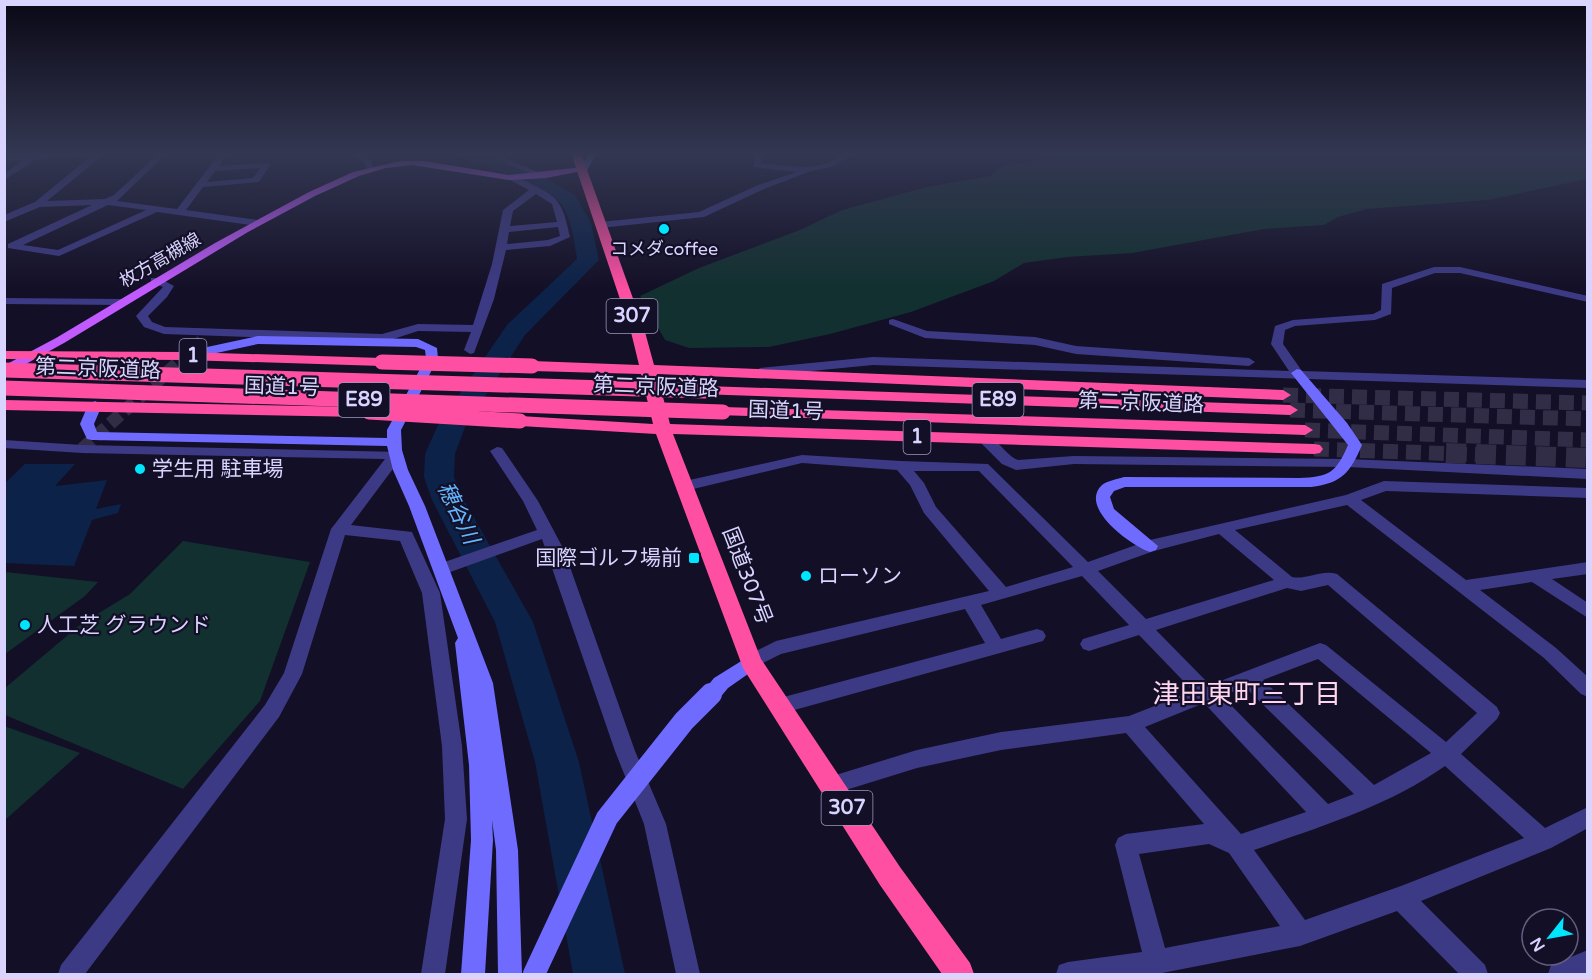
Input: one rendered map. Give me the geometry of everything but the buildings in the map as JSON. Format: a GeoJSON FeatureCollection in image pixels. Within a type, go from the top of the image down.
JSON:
{"type":"FeatureCollection","features":[{"type":"Feature","properties":{"kind":"highway","name":"国道307号"},"geometry":{"type":"LineString","coordinates":[[592,199],[638,332],[663,429],[751,662],[890,876],[959,975]]}},
{"type":"Feature","properties":{"kind":"highway","name":"国道1号"},"geometry":{"type":"LineString","coordinates":[[4,356],[184,356],[532,366],[1283,395]]}},
{"type":"Feature","properties":{"kind":"highway","name":"第二京阪道路"},"geometry":{"type":"LineString","coordinates":[[4,371],[1290,410]]}},
{"type":"Feature","properties":{"kind":"highway","name":"第二京阪道路"},"geometry":{"type":"LineString","coordinates":[[4,388],[1305,430]]}},
{"type":"Feature","properties":{"kind":"highway","name":"国道1号"},"geometry":{"type":"LineString","coordinates":[[4,405],[361,412],[663,429],[1314,450]]}},
{"type":"Feature","properties":{"kind":"main road","name":"枚方高槻線"},"geometry":{"type":"LineString","coordinates":[[4,371],[27,356],[59,342],[155,280],[302,199]]}},
{"type":"Feature","properties":{"kind":"street"},"geometry":{"type":"LineString","coordinates":[[4,219],[38,204],[44,199]]}},
{"type":"Feature","properties":{"kind":"street"},"geometry":{"type":"LineString","coordinates":[[114,199],[12,246],[59,253],[156,208]]}},
{"type":"Feature","properties":{"kind":"street"},"geometry":{"type":"LineString","coordinates":[[180,212],[190,199]]}},
{"type":"Feature","properties":{"kind":"street"},"geometry":{"type":"LineString","coordinates":[[470,350],[502,247],[508,210],[523,199]]}},
{"type":"Feature","properties":{"kind":"street"},"geometry":{"type":"LineString","coordinates":[[502,247],[550,243],[565,237],[558,204],[553,199]]}},
{"type":"Feature","properties":{"kind":"street"},"geometry":{"type":"LineString","coordinates":[[600,225],[701,215],[736,199]]}},
{"type":"Feature","properties":{"kind":"street"},"geometry":{"type":"LineString","coordinates":[[38,204],[107,202],[258,223]]}},
{"type":"Feature","properties":{"kind":"street"},"geometry":{"type":"LineString","coordinates":[[505,229],[562,224]]}},
{"type":"Feature","properties":{"kind":"street"},"geometry":{"type":"LineString","coordinates":[[1150,546],[1116,522],[1104,507],[1103,496],[1108,489],[1124,482],[1319,483],[1336,478],[1348,463],[1355,445],[1294,369],[1277,344],[1279,328],[1293,323],[1375,317],[1387,312],[1386,286],[1434,270],[1460,270],[1587,299]]}},
{"type":"Feature","properties":{"kind":"street"},"geometry":{"type":"LineString","coordinates":[[155,280],[169,286],[142,316],[153,327],[164,330],[384,338],[398,330],[429,326],[478,329]]}},
{"type":"Feature","properties":{"kind":"street"},"geometry":{"type":"LineString","coordinates":[[4,301],[121,302]]}},
{"type":"Feature","properties":{"kind":"street"},"geometry":{"type":"LineString","coordinates":[[892,322],[924,334],[1035,341],[1076,350],[1294,369]]}},
{"type":"Feature","properties":{"kind":"street"},"geometry":{"type":"LineString","coordinates":[[426,345],[424,338],[429,326]]}},
{"type":"Feature","properties":{"kind":"street"},"geometry":{"type":"LineString","coordinates":[[202,340],[212,331]]}},
{"type":"Feature","properties":{"kind":"street"},"geometry":{"type":"LineString","coordinates":[[184,356],[258,340],[426,345],[431,348],[432,358],[394,430],[394,449],[484,683],[507,850],[510,975]]}},
{"type":"Feature","properties":{"kind":"street"},"geometry":{"type":"LineString","coordinates":[[756,373],[873,361],[1294,369],[1587,384]]}},
{"type":"Feature","properties":{"kind":"street"},"geometry":{"type":"LineString","coordinates":[[95,405],[87,424],[92,436],[394,449]]}},
{"type":"Feature","properties":{"kind":"street"},"geometry":{"type":"LineString","coordinates":[[986,440],[1007,460],[1016,465],[1074,460],[1348,463],[1587,474]]}},
{"type":"Feature","properties":{"kind":"street"},"geometry":{"type":"LineString","coordinates":[[4,444],[82,449],[394,449]]}},
{"type":"Feature","properties":{"kind":"street"},"geometry":{"type":"LineString","coordinates":[[70,975],[272,711],[292,674],[339,529],[394,449]]}},
{"type":"Feature","properties":{"kind":"street"},"geometry":{"type":"LineString","coordinates":[[497,451],[556,550],[625,751],[655,824],[688,975]]}},
{"type":"Feature","properties":{"kind":"street"},"geometry":{"type":"LineString","coordinates":[[685,486],[802,459],[901,466],[983,467],[1087,569],[1141,628],[1323,814]]}},
{"type":"Feature","properties":{"kind":"street"},"geometry":{"type":"LineString","coordinates":[[901,466],[917,483],[929,509],[1002,594]]}},
{"type":"Feature","properties":{"kind":"street"},"geometry":{"type":"LineString","coordinates":[[534,975],[607,818],[684,721],[721,683],[776,648],[1002,594],[1087,569],[1150,546],[1350,499],[1384,486],[1587,493]]}},
{"type":"Feature","properties":{"kind":"street"},"geometry":{"type":"LineString","coordinates":[[1350,499],[1550,653],[1587,689]]}},
{"type":"Feature","properties":{"kind":"street"},"geometry":{"type":"LineString","coordinates":[[1157,962],[1126,845],[1210,834],[1237,846],[1371,796],[1446,754],[1490,713],[1331,578],[1300,585],[1287,582],[1222,528]]}},
{"type":"Feature","properties":{"kind":"street"},"geometry":{"type":"LineString","coordinates":[[339,529],[406,536],[431,593],[452,746],[456,819],[433,975]]}},
{"type":"Feature","properties":{"kind":"street"},"geometry":{"type":"LineString","coordinates":[[442,569],[547,532]]}},
{"type":"Feature","properties":{"kind":"street"},"geometry":{"type":"LineString","coordinates":[[1464,586],[1587,568]]}},
{"type":"Feature","properties":{"kind":"street"},"geometry":{"type":"LineString","coordinates":[[1534,576],[1587,612]]}},
{"type":"Feature","properties":{"kind":"street"},"geometry":{"type":"LineString","coordinates":[[1089,644],[1287,582]]}},
{"type":"Feature","properties":{"kind":"street"},"geometry":{"type":"LineString","coordinates":[[970,602],[996,646]]}},
{"type":"Feature","properties":{"kind":"street"},"geometry":{"type":"LineString","coordinates":[[461,620],[479,765],[482,840],[473,975]]}},
{"type":"Feature","properties":{"kind":"street"},"geometry":{"type":"LineString","coordinates":[[780,706],[1037,636]]}},
{"type":"Feature","properties":{"kind":"street"},"geometry":{"type":"LineString","coordinates":[[833,785],[917,759],[1001,741],[1130,724],[1320,650],[1446,754],[1543,841]]}},
{"type":"Feature","properties":{"kind":"street"},"geometry":{"type":"LineString","coordinates":[[1249,679],[1371,796]]}},
{"type":"Feature","properties":{"kind":"street"},"geometry":{"type":"LineString","coordinates":[[1130,724],[1237,846],[1300,934]]}},
{"type":"Feature","properties":{"kind":"street"},"geometry":{"type":"LineString","coordinates":[[1068,975],[1157,962],[1300,934],[1401,898],[1543,841],[1587,817]]}},
{"type":"Feature","properties":{"kind":"street"},"geometry":{"type":"LineString","coordinates":[[1401,898],[1476,975]]}},
{"type":"Feature","properties":{"kind":"street"},"geometry":{"type":"LineString","coordinates":[[1560,975],[1587,962]]}},
{"type":"Feature","properties":{"kind":"green space"},"geometry":{"type":"Polygon","coordinates":[[[884,199],[1494,199],[1367,209],[1338,217],[1324,225],[1264,229],[1132,253],[1067,257],[1024,263],[994,281],[911,312],[830,334],[769,347],[689,348],[665,340],[640,296],[699,268],[800,230],[842,210],[884,199]]]}},
{"type":"Feature","properties":{"kind":"green space"},"geometry":{"type":"Polygon","coordinates":[[[183,541],[310,562],[260,701],[183,789],[5,715],[5,688],[81,624],[130,594],[183,541]]]}},
{"type":"Feature","properties":{"kind":"green space","name":"人工芝 グラウンド"},"geometry":{"type":"Polygon","coordinates":[[[5,572],[98,582],[85,596],[5,654],[5,572]]]}},
{"type":"Feature","properties":{"kind":"green space"},"geometry":{"type":"Polygon","coordinates":[[[4,726],[80,753],[5,820],[4,820],[4,726]]]}},
{"type":"Feature","properties":{"kind":"water"},"geometry":{"type":"Polygon","coordinates":[[[25,464],[75,464],[55,486],[107,480],[96,509],[121,504],[118,513],[92,520],[74,566],[5,563],[5,483],[25,464]]]}},
{"type":"Feature","properties":{"kind":"waterway","name":"穂谷川"},"geometry":{"type":"LineString","coordinates":[[567,199],[581,223],[588,260],[516,330],[451,427],[440,454],[439,477],[448,500],[514,622],[557,762],[599,974]]}},
{"type":"Feature","properties":{"kind":"tunnel"},"geometry":{"type":"LineString","coordinates":[[82,449],[202,341]]}},
{"type":"Feature","properties":{"kind":"tunnel"},"geometry":{"type":"LineString","coordinates":[[1283,395],[1588,403]]}},
{"type":"Feature","properties":{"kind":"tunnel"},"geometry":{"type":"LineString","coordinates":[[1290,410],[1588,419]]}},
{"type":"Feature","properties":{"kind":"tunnel"},"geometry":{"type":"LineString","coordinates":[[1305,430],[1588,440]]}},
{"type":"Feature","properties":{"kind":"tunnel"},"geometry":{"type":"LineString","coordinates":[[1314,449],[1492,455]]}},
{"type":"Feature","properties":{"kind":"tunnel"},"geometry":{"type":"LineString","coordinates":[[1446,453],[1588,458]]}},
{"type":"Feature","properties":{"kind":"place","name":"コメダcoffee"},"geometry":{"type":"Point","coordinates":[664,229]}},
{"type":"Feature","properties":{"kind":"place","name":"学生用 駐車場"},"geometry":{"type":"Point","coordinates":[140,469]}},
{"type":"Feature","properties":{"kind":"place","name":"国際ゴルフ場前"},"geometry":{"type":"Point","coordinates":[694,558]}},
{"type":"Feature","properties":{"kind":"place","name":"ローソン"},"geometry":{"type":"Point","coordinates":[806,576]}},
{"type":"Feature","properties":{"kind":"place","name":"人工芝 グラウンド"},"geometry":{"type":"Point","coordinates":[25,625]}},
{"type":"Feature","properties":{"kind":"district","name":"津田東町三丁目"},"geometry":{"type":"Point","coordinates":[1247,694]}}]}
